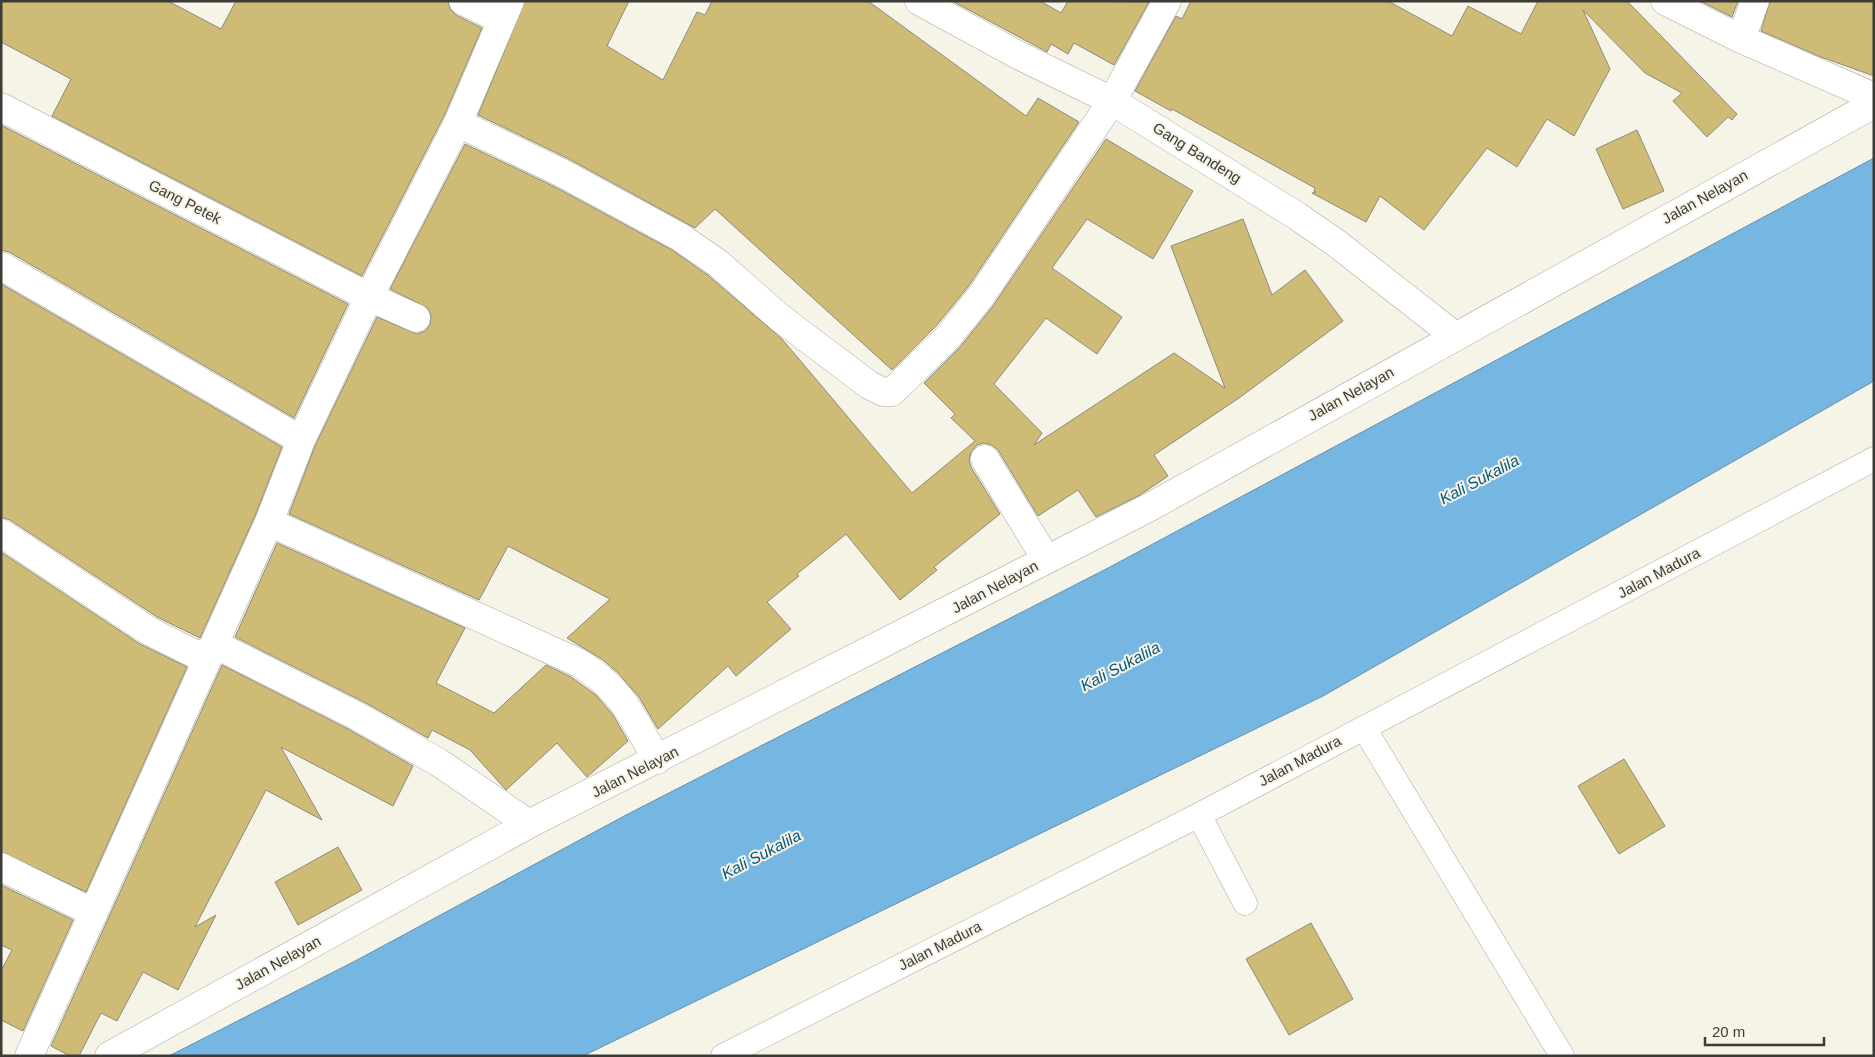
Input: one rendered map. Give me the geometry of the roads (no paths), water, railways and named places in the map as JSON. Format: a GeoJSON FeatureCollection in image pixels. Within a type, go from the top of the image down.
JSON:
{"type":"FeatureCollection","features":[{"type":"Feature","properties":{"kind":"street"},"geometry":{"type":"LineString","coordinates":[[29,1056],[269,522],[301,440],[369,297],[458,123],[506,11],[463,1]]}},
{"type":"Feature","properties":{"kind":"street","name":"Gang Bandeng"},"geometry":{"type":"LineString","coordinates":[[920,1],[948,8],[1018,55],[1112,101],[1297,216],[1336,243],[1455,336]]}},
{"type":"Feature","properties":{"kind":"street"},"geometry":{"type":"LineString","coordinates":[[458,123],[562,173],[680,237],[718,264],[779,317],[870,385],[883,392],[892,392],[948,337],[981,296],[1112,101],[1167,1]]}},
{"type":"Feature","properties":{"kind":"street"},"geometry":{"type":"LineString","coordinates":[[1665,1],[1741,39],[1874,97]]}},
{"type":"Feature","properties":{"kind":"street"},"geometry":{"type":"LineString","coordinates":[[1741,39],[1755,1]]}},
{"type":"Feature","properties":{"kind":"street","name":"Jalan Nelayan"},"geometry":{"type":"LineString","coordinates":[[109,1056],[529,824],[658,760],[1150,507],[1874,104]]}},
{"type":"Feature","properties":{"kind":"street","name":"Gang Petek"},"geometry":{"type":"LineString","coordinates":[[1,107],[369,297],[416,318]]}},
{"type":"Feature","properties":{"kind":"street"},"geometry":{"type":"LineString","coordinates":[[1,266],[301,440]]}},
{"type":"Feature","properties":{"kind":"street"},"geometry":{"type":"LineString","coordinates":[[986,459],[1046,560]]}},
{"type":"Feature","properties":{"kind":"street"},"geometry":{"type":"LineString","coordinates":[[269,522],[579,663],[606,681],[618,694],[658,760]]}},
{"type":"Feature","properties":{"kind":"street"},"geometry":{"type":"LineString","coordinates":[[1,533],[149,631],[197,654],[220,648],[226,650],[357,716],[438,762],[529,824]]}},
{"type":"Feature","properties":{"kind":"street"},"geometry":{"type":"LineString","coordinates":[[1,867],[94,913]]}},
{"type":"Feature","properties":{"kind":"lane","name":"Jalan Madura"},"geometry":{"type":"LineString","coordinates":[[723,1056],[1199,815],[1874,459]]}},
{"type":"Feature","properties":{"kind":"lane"},"geometry":{"type":"LineString","coordinates":[[1364,728],[1562,1056]]}},
{"type":"Feature","properties":{"kind":"lane"},"geometry":{"type":"LineString","coordinates":[[1199,815],[1245,903]]}},
{"type":"Feature","properties":{"kind":"water","name":"Kali Sukalila"},"geometry":{"type":"Polygon","coordinates":[[[1874,158],[1874,381],[1323,696],[583,1056],[169,1056],[357,960],[626,815],[1108,568],[1874,158]]]}}]}
